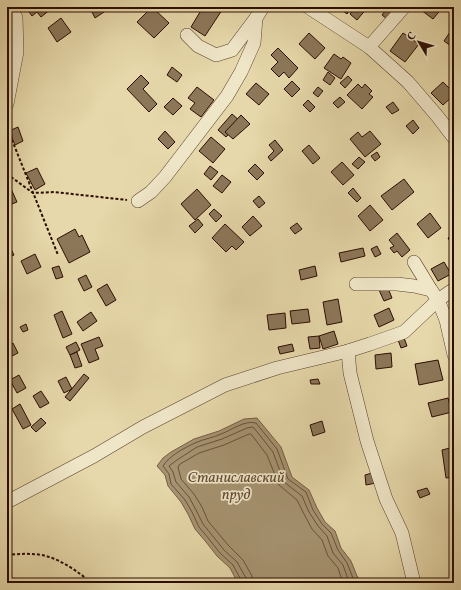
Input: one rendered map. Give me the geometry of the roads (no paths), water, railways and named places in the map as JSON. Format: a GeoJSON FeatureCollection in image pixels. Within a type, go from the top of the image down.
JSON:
{"type":"FeatureCollection","features":[{"type":"Feature","properties":{"kind":"street"},"geometry":{"type":"LineString","coordinates":[[7,104],[17,52],[16,18],[11,7]]}},
{"type":"Feature","properties":{"kind":"street"},"geometry":{"type":"LineString","coordinates":[[187,35],[198,46],[216,55],[232,50],[263,7]]}},
{"type":"Feature","properties":{"kind":"street"},"geometry":{"type":"LineString","coordinates":[[308,7],[370,47],[408,82],[454,138]]}},
{"type":"Feature","properties":{"kind":"street"},"geometry":{"type":"LineString","coordinates":[[370,47],[404,7]]}},
{"type":"Feature","properties":{"kind":"street"},"geometry":{"type":"LineString","coordinates":[[138,200],[151,192],[165,178],[227,96],[241,72],[254,43],[256,18]]}},
{"type":"Feature","properties":{"kind":"street"},"geometry":{"type":"LineString","coordinates":[[414,262],[435,295],[446,320],[454,355]]}},
{"type":"Feature","properties":{"kind":"street"},"geometry":{"type":"LineString","coordinates":[[356,284],[397,284],[414,286],[435,295]]}},
{"type":"Feature","properties":{"kind":"street"},"geometry":{"type":"LineString","coordinates":[[7,502],[225,384],[277,368],[348,351],[404,332],[435,295],[454,289]]}},
{"type":"Feature","properties":{"kind":"street"},"geometry":{"type":"LineString","coordinates":[[348,351],[350,373],[367,441],[386,499],[402,532],[414,583]]}},
{"type":"Feature","properties":{"kind":"water","name":"Станиславский пруд"},"geometry":{"type":"Polygon","coordinates":[[[257,418],[281,447],[292,477],[309,490],[325,522],[335,531],[341,548],[351,561],[357,576],[363,583],[238,583],[230,568],[217,556],[195,529],[181,502],[168,486],[165,475],[157,466],[163,458],[171,452],[194,439],[219,431],[244,419],[257,418]]]}}]}
